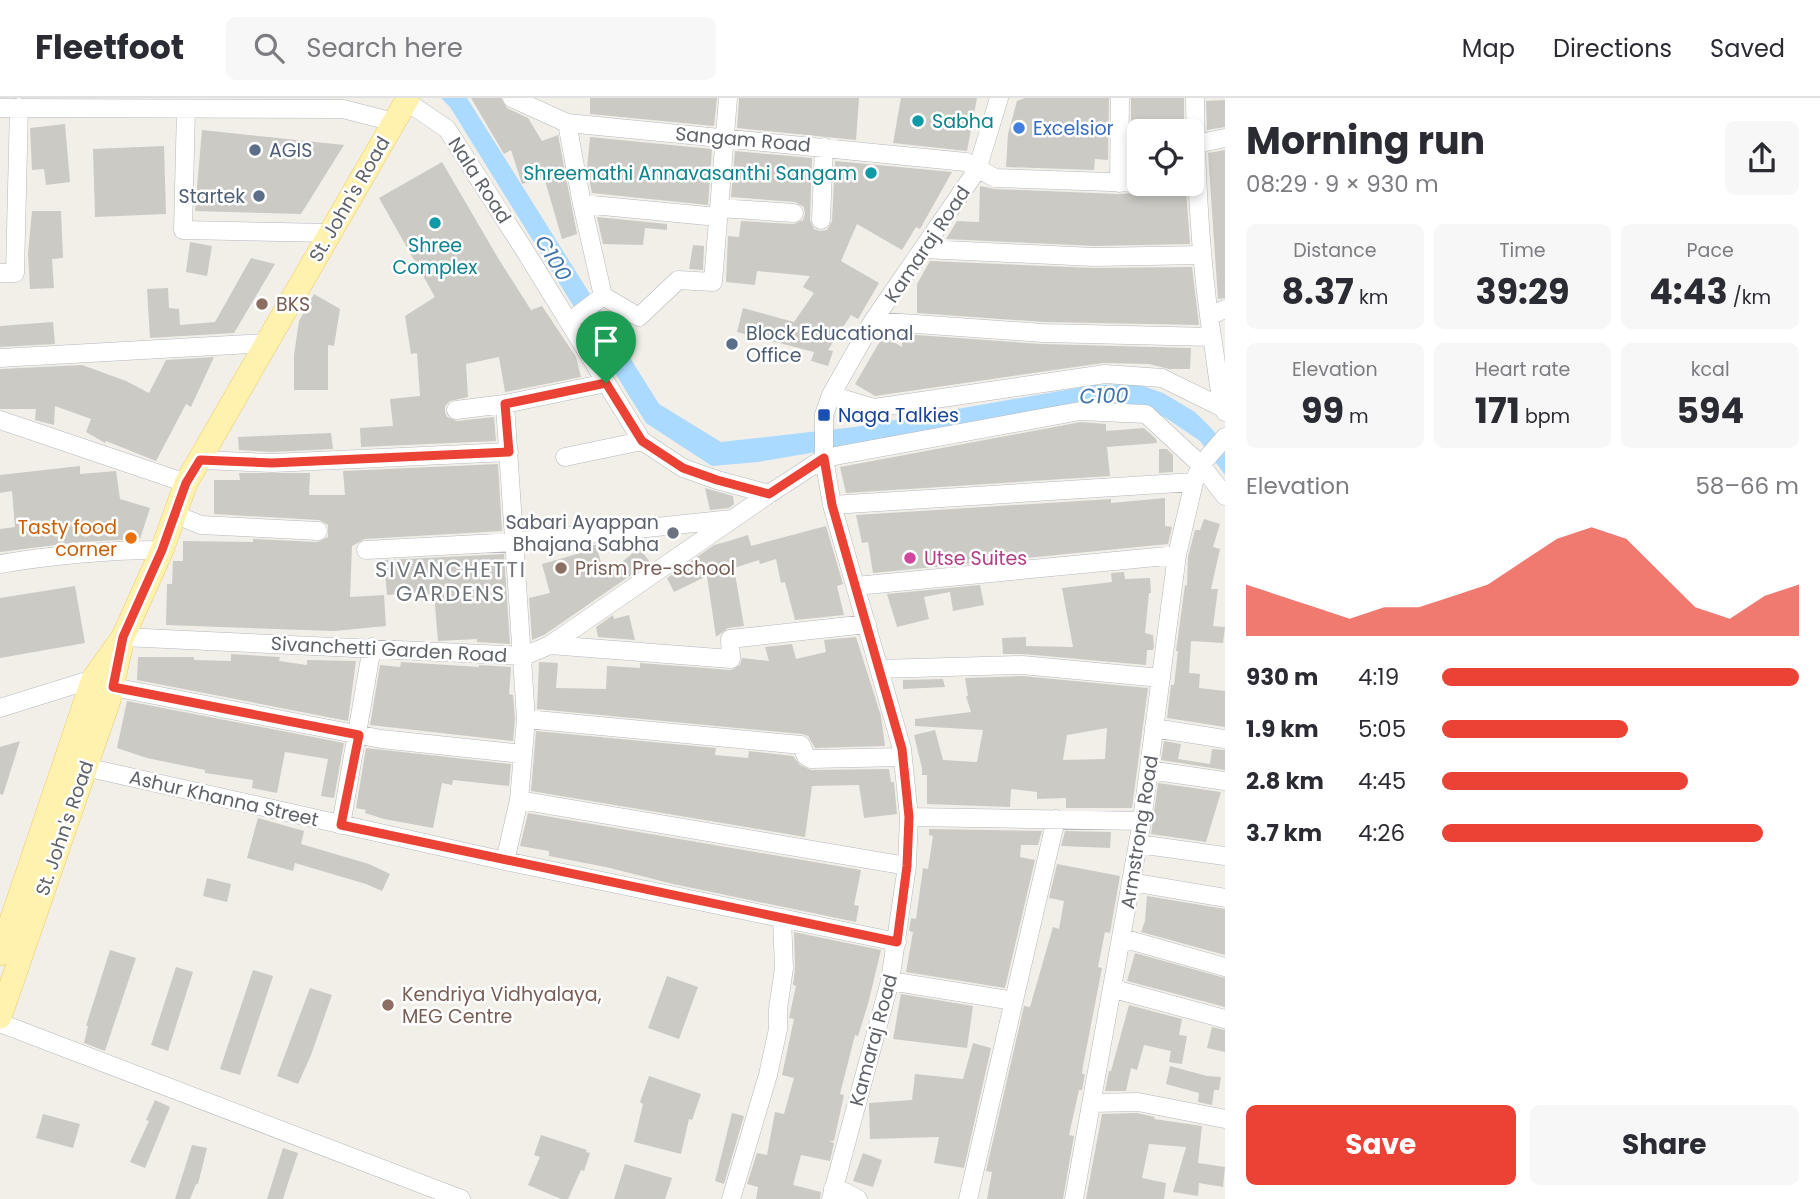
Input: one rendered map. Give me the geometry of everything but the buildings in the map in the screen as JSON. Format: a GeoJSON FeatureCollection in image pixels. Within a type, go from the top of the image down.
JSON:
{"type":"FeatureCollection","features":[{"type":"Feature","properties":{"kind":"main road","name":"St. John's Road"},"geometry":{"type":"LineString","coordinates":[[0,954],[123,637],[176,515],[186,483],[407,100]]}},
{"type":"Feature","properties":{"kind":"main road","name":"St. John's Road"},"geometry":{"type":"LineString","coordinates":[[0,1017],[85,767],[106,683]]}},
{"type":"Feature","properties":{"kind":"street","name":"Sangam Road"},"geometry":{"type":"LineString","coordinates":[[512,98],[567,123],[967,162],[995,178],[1127,183]]}},
{"type":"Feature","properties":{"kind":"street"},"geometry":{"type":"LineString","coordinates":[[600,299],[639,317],[678,280],[713,282],[728,98]]}},
{"type":"Feature","properties":{"kind":"street","name":"Kamaraj Road"},"geometry":{"type":"LineString","coordinates":[[832,1194],[890,981],[907,866],[909,817],[904,757],[832,505],[824,458],[824,415],[831,395],[873,321],[977,170],[999,98]]}},
{"type":"Feature","properties":{"kind":"street"},"geometry":{"type":"LineString","coordinates":[[1119,183],[1120,98]]}},
{"type":"Feature","properties":{"kind":"street"},"geometry":{"type":"LineString","coordinates":[[1195,98],[1195,119]]}},
{"type":"Feature","properties":{"kind":"street","name":"Nala Road"},"geometry":{"type":"LineString","coordinates":[[407,100],[447,128],[642,441],[683,468],[769,494]]}},
{"type":"Feature","properties":{"kind":"street"},"geometry":{"type":"LineString","coordinates":[[0,273],[15,273],[19,107]]}},
{"type":"Feature","properties":{"kind":"street"},"geometry":{"type":"LineString","coordinates":[[0,108],[343,109],[394,122]]}},
{"type":"Feature","properties":{"kind":"street"},"geometry":{"type":"LineString","coordinates":[[186,108],[183,230],[330,233]]}},
{"type":"Feature","properties":{"kind":"street"},"geometry":{"type":"LineString","coordinates":[[567,123],[600,299]]}},
{"type":"Feature","properties":{"kind":"street"},"geometry":{"type":"LineString","coordinates":[[1204,142],[1225,138]]}},
{"type":"Feature","properties":{"kind":"street"},"geometry":{"type":"LineString","coordinates":[[821,219],[824,147]]}},
{"type":"Feature","properties":{"kind":"street"},"geometry":{"type":"LineString","coordinates":[[1195,196],[1202,255],[1217,312],[1212,337],[1224,410]]}},
{"type":"Feature","properties":{"kind":"street"},"geometry":{"type":"LineString","coordinates":[[582,204],[718,213],[794,212]]}},
{"type":"Feature","properties":{"kind":"street"},"geometry":{"type":"LineString","coordinates":[[924,249],[1094,257],[1202,255]]}},
{"type":"Feature","properties":{"kind":"street"},"geometry":{"type":"LineString","coordinates":[[578,315],[600,299]]}},
{"type":"Feature","properties":{"kind":"street"},"geometry":{"type":"LineString","coordinates":[[873,321],[1043,333],[1212,337]]}},
{"type":"Feature","properties":{"kind":"street"},"geometry":{"type":"LineString","coordinates":[[0,358],[267,343]]}},
{"type":"Feature","properties":{"kind":"street"},"geometry":{"type":"LineString","coordinates":[[831,395],[874,408],[1105,374],[1163,378],[1224,410]]}},
{"type":"Feature","properties":{"kind":"street"},"geometry":{"type":"LineString","coordinates":[[456,410],[505,404],[606,383]]}},
{"type":"Feature","properties":{"kind":"street"},"geometry":{"type":"LineString","coordinates":[[505,404],[513,542],[524,656],[526,719],[519,800],[505,860]]}},
{"type":"Feature","properties":{"kind":"street","name":"Sivanchetti Garden Road"},"geometry":{"type":"LineString","coordinates":[[123,637],[524,656],[550,645],[824,458],[1080,411],[1146,414],[1201,468],[1225,496]]}},
{"type":"Feature","properties":{"kind":"street"},"geometry":{"type":"LineString","coordinates":[[0,419],[186,483]]}},
{"type":"Feature","properties":{"kind":"street"},"geometry":{"type":"LineString","coordinates":[[832,505],[1201,468],[1224,438]]}},
{"type":"Feature","properties":{"kind":"street"},"geometry":{"type":"LineString","coordinates":[[565,457],[642,441]]}},
{"type":"Feature","properties":{"kind":"street"},"geometry":{"type":"LineString","coordinates":[[200,460],[272,463],[509,452]]}},
{"type":"Feature","properties":{"kind":"street","name":"Armstrong Road"},"geometry":{"type":"LineString","coordinates":[[1074,1199],[1114,989],[1142,821],[1177,555],[1201,468]]}},
{"type":"Feature","properties":{"kind":"street"},"geometry":{"type":"LineString","coordinates":[[176,515],[201,525],[318,531]]}},
{"type":"Feature","properties":{"kind":"street"},"geometry":{"type":"LineString","coordinates":[[366,550],[513,542],[736,518]]}},
{"type":"Feature","properties":{"kind":"street"},"geometry":{"type":"LineString","coordinates":[[0,564],[63,554],[162,550]]}},
{"type":"Feature","properties":{"kind":"street"},"geometry":{"type":"LineString","coordinates":[[856,586],[1177,555]]}},
{"type":"Feature","properties":{"kind":"street"},"geometry":{"type":"LineString","coordinates":[[550,645],[730,659],[730,639],[866,624]]}},
{"type":"Feature","properties":{"kind":"street"},"geometry":{"type":"LineString","coordinates":[[341,825],[359,735],[372,647]]}},
{"type":"Feature","properties":{"kind":"street"},"geometry":{"type":"LineString","coordinates":[[879,669],[1022,665],[1161,678]]}},
{"type":"Feature","properties":{"kind":"street"},"geometry":{"type":"LineString","coordinates":[[0,708],[106,683],[359,735],[523,754]]}},
{"type":"Feature","properties":{"kind":"street"},"geometry":{"type":"LineString","coordinates":[[526,719],[801,745],[806,756],[811,759],[904,757]]}},
{"type":"Feature","properties":{"kind":"street"},"geometry":{"type":"LineString","coordinates":[[1154,728],[1225,739]]}},
{"type":"Feature","properties":{"kind":"street","name":"Ashur Khanna Street"},"geometry":{"type":"LineString","coordinates":[[85,767],[341,825],[897,942]]}},
{"type":"Feature","properties":{"kind":"street"},"geometry":{"type":"LineString","coordinates":[[1149,770],[1225,781]]}},
{"type":"Feature","properties":{"kind":"street"},"geometry":{"type":"LineString","coordinates":[[519,800],[907,866]]}},
{"type":"Feature","properties":{"kind":"street"},"geometry":{"type":"LineString","coordinates":[[909,817],[1142,821]]}},
{"type":"Feature","properties":{"kind":"street"},"geometry":{"type":"LineString","coordinates":[[968,1199],[1056,819]]}},
{"type":"Feature","properties":{"kind":"street"},"geometry":{"type":"LineString","coordinates":[[1138,844],[1225,856]]}},
{"type":"Feature","properties":{"kind":"street"},"geometry":{"type":"LineString","coordinates":[[1131,882],[1225,898]]}},
{"type":"Feature","properties":{"kind":"street"},"geometry":{"type":"LineString","coordinates":[[731,1199],[768,1075],[778,1029],[783,968],[782,918]]}},
{"type":"Feature","properties":{"kind":"street"},"geometry":{"type":"LineString","coordinates":[[1122,938],[1225,967]]}},
{"type":"Feature","properties":{"kind":"street"},"geometry":{"type":"LineString","coordinates":[[890,981],[1014,1001]]}},
{"type":"Feature","properties":{"kind":"street"},"geometry":{"type":"LineString","coordinates":[[1114,989],[1225,1019]]}},
{"type":"Feature","properties":{"kind":"street"},"geometry":{"type":"LineString","coordinates":[[0,1023],[461,1199]]}},
{"type":"Feature","properties":{"kind":"street"},"geometry":{"type":"LineString","coordinates":[[1092,1103],[1138,1102],[1225,1119]]}},
{"type":"Feature","properties":{"kind":"street"},"geometry":{"type":"LineString","coordinates":[[832,1194],[845,1192],[858,1199]]}},
{"type":"Feature","properties":{"kind":"water","name":"C100"},"geometry":{"type":"Polygon","coordinates":[[[441,98],[467,98],[659,404],[721,442],[855,427],[1094,385],[1137,384],[1163,393],[1195,412],[1212,429],[1225,445],[1225,475],[1200,441],[1166,418],[1135,404],[1089,406],[758,462],[712,466],[646,423],[450,107],[441,98]]]}},
{"type":"Feature","properties":{"kind":"place","name":"Sabha"},"geometry":{"type":"Point","coordinates":[918,121]}},
{"type":"Feature","properties":{"kind":"place","name":"Excelsior"},"geometry":{"type":"Point","coordinates":[1019,128]}},
{"type":"Feature","properties":{"kind":"place","name":"AGIS"},"geometry":{"type":"Point","coordinates":[255,150]}},
{"type":"Feature","properties":{"kind":"place","name":"Shreemathi Annavasanthi Sangam"},"geometry":{"type":"Point","coordinates":[871,173]}},
{"type":"Feature","properties":{"kind":"place","name":"Startek"},"geometry":{"type":"Point","coordinates":[259,196]}},
{"type":"Feature","properties":{"kind":"place","name":"Shree Complex"},"geometry":{"type":"Point","coordinates":[435,223]}},
{"type":"Feature","properties":{"kind":"place","name":"BKS"},"geometry":{"type":"Point","coordinates":[262,304]}},
{"type":"Feature","properties":{"kind":"place","name":"Block Educational Office"},"geometry":{"type":"Point","coordinates":[732,344]}},
{"type":"Feature","properties":{"kind":"place","name":"Naga Talkies"},"geometry":{"type":"Point","coordinates":[824,415]}},
{"type":"Feature","properties":{"kind":"place","name":"Sabari Ayappan Bhajana Sabha"},"geometry":{"type":"Point","coordinates":[673,533]}},
{"type":"Feature","properties":{"kind":"place","name":"Tasty food corner"},"geometry":{"type":"Point","coordinates":[131,538]}},
{"type":"Feature","properties":{"kind":"place","name":"Utse Suites"},"geometry":{"type":"Point","coordinates":[910,558]}},
{"type":"Feature","properties":{"kind":"place","name":"Prism Pre-school"},"geometry":{"type":"Point","coordinates":[561,568]}},
{"type":"Feature","properties":{"kind":"place","name":"Kendriya Vidhyalaya, MEG Centre"},"geometry":{"type":"Point","coordinates":[388,1005]}},
{"type":"Feature","properties":{"kind":"district","name":"SIVANCHETTI GARDENS"},"geometry":{"type":"Point","coordinates":[451,582]}},
{"type":"Feature","properties":{"kind":"route"},"geometry":{"type":"LineString","coordinates":[[606,383],[642,441],[683,468],[717,480],[769,494],[824,458],[832,505],[902,749],[909,817],[907,866],[897,942],[341,825],[359,735],[113,687],[123,637],[162,550],[186,483],[200,460],[272,463],[509,452],[505,404],[606,383]]}}]}
